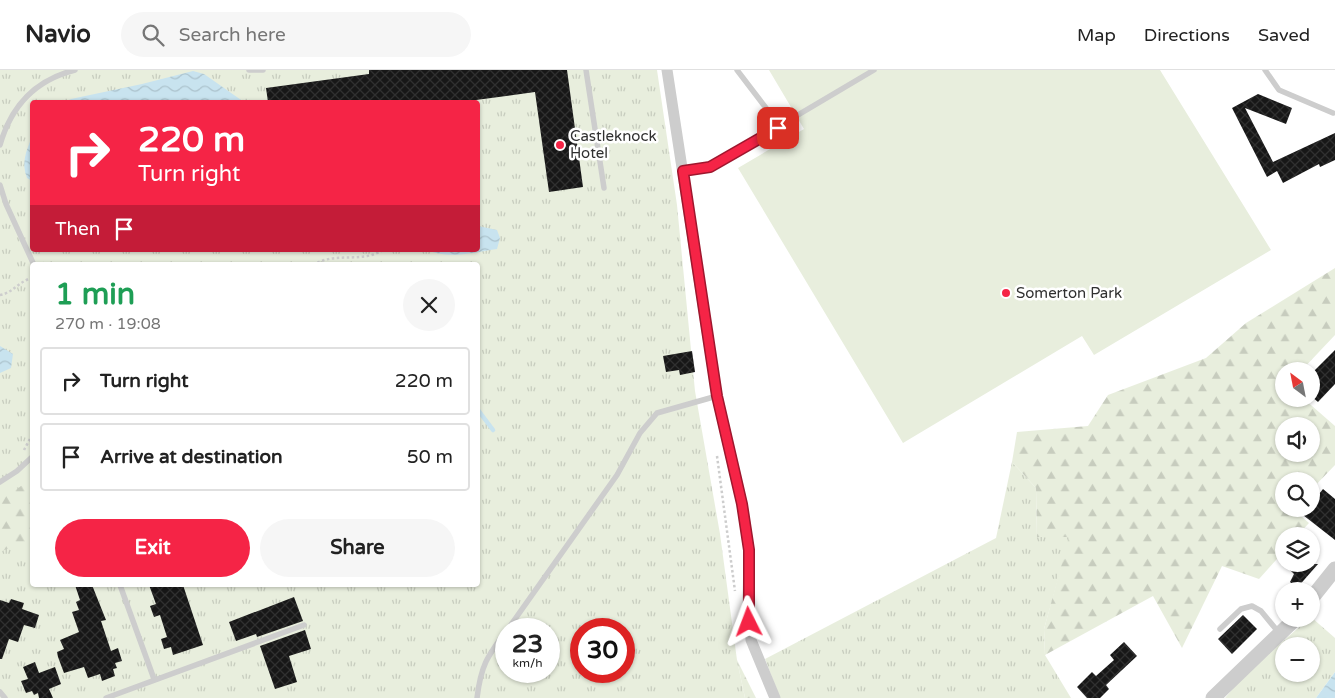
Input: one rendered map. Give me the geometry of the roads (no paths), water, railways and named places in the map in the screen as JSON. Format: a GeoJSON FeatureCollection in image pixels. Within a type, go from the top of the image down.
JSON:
{"type":"FeatureCollection","features":[{"type":"Feature","properties":{"kind":"street"},"geometry":{"type":"LineString","coordinates":[[667,70],[717,396],[742,504],[749,550],[748,603],[751,640],[775,698]]}},
{"type":"Feature","properties":{"kind":"street"},"geometry":{"type":"LineString","coordinates":[[1320,588],[1335,569]]}},
{"type":"Feature","properties":{"kind":"street"},"geometry":{"type":"LineString","coordinates":[[1213,698],[1287,627]]}},
{"type":"Feature","properties":{"kind":"lane"},"geometry":{"type":"LineString","coordinates":[[0,145],[5,126],[17,105],[27,94],[50,79],[75,70]]}},
{"type":"Feature","properties":{"kind":"lane"},"geometry":{"type":"LineString","coordinates":[[249,70],[263,70]]}},
{"type":"Feature","properties":{"kind":"lane"},"geometry":{"type":"LineString","coordinates":[[586,70],[604,188]]}},
{"type":"Feature","properties":{"kind":"lane"},"geometry":{"type":"LineString","coordinates":[[737,70],[766,108],[778,128]]}},
{"type":"Feature","properties":{"kind":"lane"},"geometry":{"type":"LineString","coordinates":[[683,171],[710,167],[874,70]]}},
{"type":"Feature","properties":{"kind":"lane"},"geometry":{"type":"LineString","coordinates":[[1265,70],[1279,90],[1333,113]]}},
{"type":"Feature","properties":{"kind":"lane"},"geometry":{"type":"LineString","coordinates":[[0,184],[6,204],[33,262]]}},
{"type":"Feature","properties":{"kind":"lane"},"geometry":{"type":"LineString","coordinates":[[516,618],[617,475],[640,433],[657,413],[717,396]]}},
{"type":"Feature","properties":{"kind":"lane"},"geometry":{"type":"LineString","coordinates":[[0,482],[17,471],[30,459]]}},
{"type":"Feature","properties":{"kind":"lane"},"geometry":{"type":"LineString","coordinates":[[121,587],[154,679]]}},
{"type":"Feature","properties":{"kind":"lane"},"geometry":{"type":"LineString","coordinates":[[1220,629],[1241,609],[1252,606],[1261,611],[1280,634]]}},
{"type":"Feature","properties":{"kind":"lane"},"geometry":{"type":"LineString","coordinates":[[106,698],[304,625]]}},
{"type":"Feature","properties":{"kind":"lane"},"geometry":{"type":"LineString","coordinates":[[477,698],[480,674],[486,658],[495,646]]}},
{"type":"Feature","properties":{"kind":"lane"},"geometry":{"type":"LineString","coordinates":[[0,692],[5,698]]}},
{"type":"Feature","properties":{"kind":"water"},"geometry":{"type":"Polygon","coordinates":[[[193,71],[204,74],[241,100],[69,100],[193,71]]]}},
{"type":"Feature","properties":{"kind":"water"},"geometry":{"type":"Polygon","coordinates":[[[30,142],[30,180],[27,178],[24,167],[26,152],[30,142]]]}},
{"type":"Feature","properties":{"kind":"water"},"geometry":{"type":"Polygon","coordinates":[[[480,226],[497,230],[500,238],[497,249],[480,252],[480,226]]]}},
{"type":"Feature","properties":{"kind":"water"},"geometry":{"type":"Polygon","coordinates":[[[433,252],[478,252],[453,255],[433,252]]]}},
{"type":"Feature","properties":{"kind":"water"},"geometry":{"type":"Polygon","coordinates":[[[0,346],[13,354],[11,368],[0,373],[0,346]]]}},
{"type":"Feature","properties":{"kind":"water"},"geometry":{"type":"Polygon","coordinates":[[[1335,672],[1335,698],[1316,698],[1335,672]]]}},
{"type":"Feature","properties":{"kind":"waterway"},"geometry":{"type":"LineString","coordinates":[[480,413],[493,430]]}},
{"type":"Feature","properties":{"kind":"place","name":"Castleknock Hotel"},"geometry":{"type":"Point","coordinates":[560,145]}},
{"type":"Feature","properties":{"kind":"place","name":"Somerton Park"},"geometry":{"type":"Point","coordinates":[1006,293]}}]}
